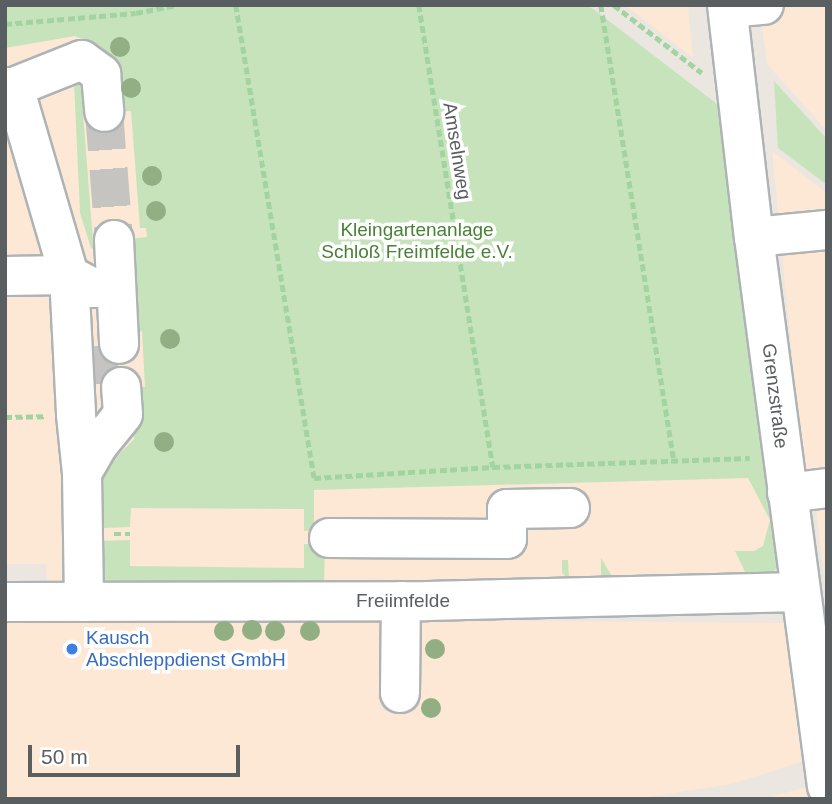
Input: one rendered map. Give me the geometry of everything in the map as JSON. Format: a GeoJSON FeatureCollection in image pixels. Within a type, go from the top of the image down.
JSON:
{"type":"FeatureCollection","features":[{"type":"Feature","properties":{"kind":"street","name":"Grenzstraße"},"geometry":{"type":"LineString","coordinates":[[739,6],[754,237],[827,786]]}},
{"type":"Feature","properties":{"kind":"street"},"geometry":{"type":"LineString","coordinates":[[104,112],[101,74],[82,60],[9,87],[93,283],[108,345]]}},
{"type":"Feature","properties":{"kind":"street"},"geometry":{"type":"LineString","coordinates":[[754,237],[827,230]]}},
{"type":"Feature","properties":{"kind":"street"},"geometry":{"type":"LineString","coordinates":[[84,602],[90,458],[76,415],[93,283],[114,240]]}},
{"type":"Feature","properties":{"kind":"street"},"geometry":{"type":"LineString","coordinates":[[5,276],[93,283]]}},
{"type":"Feature","properties":{"kind":"street"},"geometry":{"type":"LineString","coordinates":[[90,458],[123,414],[111,387]]}},
{"type":"Feature","properties":{"kind":"street"},"geometry":{"type":"LineString","coordinates":[[787,493],[827,488]]}},
{"type":"Feature","properties":{"kind":"street"},"geometry":{"type":"LineString","coordinates":[[329,538],[507,539],[507,509],[570,509]]}},
{"type":"Feature","properties":{"kind":"street"},"geometry":{"type":"LineString","coordinates":[[400,693],[425,540]]}},
{"type":"Feature","properties":{"kind":"street","name":"Freiimfelde"},"geometry":{"type":"LineString","coordinates":[[5,602],[414,601],[800,592]]}},
{"type":"Feature","properties":{"kind":"path"},"geometry":{"type":"LineString","coordinates":[[135,5],[136,13]]}},
{"type":"Feature","properties":{"kind":"path"},"geometry":{"type":"LineString","coordinates":[[5,24],[136,13],[176,5]]}},
{"type":"Feature","properties":{"kind":"path"},"geometry":{"type":"LineString","coordinates":[[236,5],[314,478],[493,467],[783,456]]}},
{"type":"Feature","properties":{"kind":"path","name":"Amselnweg"},"geometry":{"type":"LineString","coordinates":[[419,5],[493,467]]}},
{"type":"Feature","properties":{"kind":"path"},"geometry":{"type":"LineString","coordinates":[[601,5],[674,462]]}},
{"type":"Feature","properties":{"kind":"path"},"geometry":{"type":"LineString","coordinates":[[614,5],[693,65]]}},
{"type":"Feature","properties":{"kind":"path"},"geometry":{"type":"LineString","coordinates":[[118,534],[130,534]]}},
{"type":"Feature","properties":{"kind":"shaded area"},"geometry":{"type":"Polygon","coordinates":[[[625,5],[688,5],[693,58],[625,5]]]}},
{"type":"Feature","properties":{"kind":"shaded area"},"geometry":{"type":"Polygon","coordinates":[[[759,5],[827,5],[827,131],[767,64],[759,5]]]}},
{"type":"Feature","properties":{"kind":"shaded area"},"geometry":{"type":"Polygon","coordinates":[[[140,20],[764,463],[777,556],[768,574],[324,585],[47,587],[46,564],[5,564],[5,30],[140,20]]]}},
{"type":"Feature","properties":{"kind":"shaded area"},"geometry":{"type":"Polygon","coordinates":[[[772,151],[827,193],[827,479],[804,480],[772,151]]]}},
{"type":"Feature","properties":{"kind":"shaded area"},"geometry":{"type":"Polygon","coordinates":[[[827,499],[827,600],[815,501],[827,499]]]}},
{"type":"Feature","properties":{"kind":"shaded area"},"geometry":{"type":"Polygon","coordinates":[[[5,617],[786,623],[804,761],[732,784],[636,799],[5,799],[5,617]]]}},
{"type":"Feature","properties":{"kind":"shaded area"},"geometry":{"type":"Polygon","coordinates":[[[807,787],[809,799],[761,799],[807,787]]]}},
{"type":"Feature","properties":{"kind":"green space","name":"Kleingartenanlage Schloß Freimfelde e.V."},"geometry":{"type":"Polygon","coordinates":[[[5,5],[588,5],[721,107],[764,462],[779,555],[778,566],[770,576],[569,581],[562,572],[562,560],[568,560],[569,579],[601,578],[601,558],[613,578],[747,576],[735,551],[754,551],[763,546],[770,520],[748,478],[314,490],[314,530],[304,531],[304,509],[131,508],[130,527],[104,528],[103,471],[134,439],[131,388],[145,387],[142,331],[127,332],[120,240],[147,237],[146,228],[140,228],[131,111],[114,112],[103,55],[89,42],[75,36],[5,48],[5,5]]]}},
{"type":"Feature","properties":{"kind":"green space"},"geometry":{"type":"Polygon","coordinates":[[[83,79],[93,113],[83,114],[93,241],[99,241],[97,251],[91,248],[80,213],[74,82],[83,79]]]}},
{"type":"Feature","properties":{"kind":"green space"},"geometry":{"type":"Polygon","coordinates":[[[774,81],[827,139],[827,185],[778,148],[774,81]]]}},
{"type":"Feature","properties":{"kind":"green space"},"geometry":{"type":"Polygon","coordinates":[[[130,540],[130,566],[304,568],[304,544],[325,544],[324,585],[108,585],[102,576],[101,541],[130,540]]]}},
{"type":"Feature","properties":{"kind":"tunnel"},"geometry":{"type":"LineString","coordinates":[[104,112],[114,240]]}},
{"type":"Feature","properties":{"kind":"tunnel"},"geometry":{"type":"LineString","coordinates":[[98,346],[100,388]]}},
{"type":"Feature","properties":{"kind":"place","name":"Kausch Abschleppdienst GmbH"},"geometry":{"type":"Point","coordinates":[72,649]}}]}
